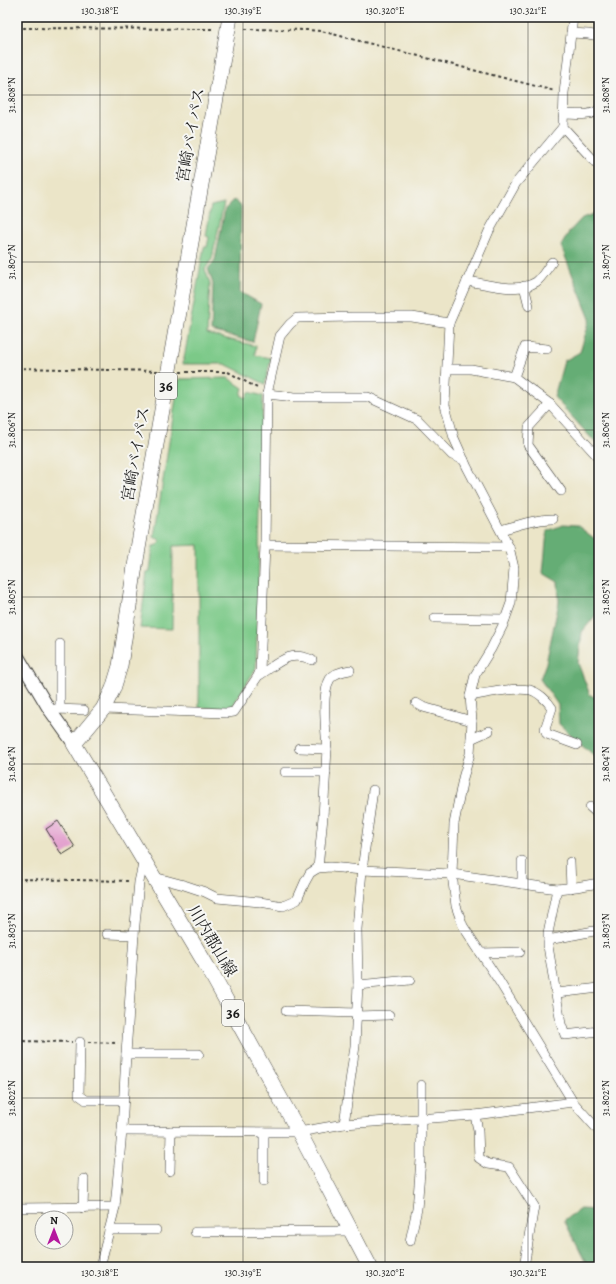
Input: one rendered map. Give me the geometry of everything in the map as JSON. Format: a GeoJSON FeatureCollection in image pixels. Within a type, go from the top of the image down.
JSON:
{"type":"FeatureCollection","features":[{"type":"Feature","properties":{"kind":"main road","name":"宮崎バイパス"},"geometry":{"type":"LineString","coordinates":[[74,744],[103,710],[113,689],[120,666],[135,566],[168,371],[230,17]]}},
{"type":"Feature","properties":{"kind":"main road","name":"川内郡山線"},"geometry":{"type":"LineString","coordinates":[[74,744],[211,973],[299,1132],[370,1267]]}},
{"type":"Feature","properties":{"kind":"street"},"geometry":{"type":"LineString","coordinates":[[573,17],[564,93],[563,127],[516,183],[489,231],[449,323],[445,406],[454,438],[509,547],[514,568],[511,603],[491,649],[475,675],[470,696],[472,721],[470,754],[463,778],[454,824],[452,874],[456,906],[463,926],[573,1102],[599,1130]]}},
{"type":"Feature","properties":{"kind":"street"},"geometry":{"type":"LineString","coordinates":[[571,30],[599,36]]}},
{"type":"Feature","properties":{"kind":"street"},"geometry":{"type":"LineString","coordinates":[[563,114],[582,115],[594,113],[599,110]]}},
{"type":"Feature","properties":{"kind":"street"},"geometry":{"type":"LineString","coordinates":[[563,127],[599,166]]}},
{"type":"Feature","properties":{"kind":"street"},"geometry":{"type":"LineString","coordinates":[[467,281],[502,286],[524,286],[537,281],[552,262]]}},
{"type":"Feature","properties":{"kind":"street"},"geometry":{"type":"LineString","coordinates":[[524,286],[529,306]]}},
{"type":"Feature","properties":{"kind":"street"},"geometry":{"type":"LineString","coordinates":[[103,710],[234,712],[258,676],[260,671],[264,546],[267,394],[280,336],[290,324],[297,318],[353,317],[412,317],[449,323]]}},
{"type":"Feature","properties":{"kind":"street"},"geometry":{"type":"LineString","coordinates":[[514,377],[525,347],[547,350]]}},
{"type":"Feature","properties":{"kind":"street"},"geometry":{"type":"LineString","coordinates":[[447,369],[471,369],[514,377],[550,404],[599,458]]}},
{"type":"Feature","properties":{"kind":"street"},"geometry":{"type":"LineString","coordinates":[[267,394],[295,397],[368,397],[418,420],[452,456],[464,460]]}},
{"type":"Feature","properties":{"kind":"street"},"geometry":{"type":"LineString","coordinates":[[550,404],[529,427],[528,445],[561,491]]}},
{"type":"Feature","properties":{"kind":"street"},"geometry":{"type":"LineString","coordinates":[[501,530],[544,518],[553,518]]}},
{"type":"Feature","properties":{"kind":"street"},"geometry":{"type":"LineString","coordinates":[[264,546],[509,547]]}},
{"type":"Feature","properties":{"kind":"street"},"geometry":{"type":"LineString","coordinates":[[435,618],[505,619]]}},
{"type":"Feature","properties":{"kind":"street"},"geometry":{"type":"LineString","coordinates":[[55,710],[60,644]]}},
{"type":"Feature","properties":{"kind":"street"},"geometry":{"type":"LineString","coordinates":[[17,655],[55,710],[74,744]]}},
{"type":"Feature","properties":{"kind":"street"},"geometry":{"type":"LineString","coordinates":[[258,676],[286,657],[302,655],[312,660]]}},
{"type":"Feature","properties":{"kind":"street"},"geometry":{"type":"LineString","coordinates":[[318,868],[327,749],[325,702],[330,679],[338,673],[350,670]]}},
{"type":"Feature","properties":{"kind":"street"},"geometry":{"type":"LineString","coordinates":[[470,696],[502,690],[531,690],[548,701],[552,708],[545,729],[547,734],[577,746]]}},
{"type":"Feature","properties":{"kind":"street"},"geometry":{"type":"LineString","coordinates":[[416,703],[423,707],[472,721]]}},
{"type":"Feature","properties":{"kind":"street"},"geometry":{"type":"LineString","coordinates":[[55,710],[84,710]]}},
{"type":"Feature","properties":{"kind":"street"},"geometry":{"type":"LineString","coordinates":[[471,739],[489,731]]}},
{"type":"Feature","properties":{"kind":"street"},"geometry":{"type":"LineString","coordinates":[[299,748],[327,749]]}},
{"type":"Feature","properties":{"kind":"street"},"geometry":{"type":"LineString","coordinates":[[285,772],[326,772]]}},
{"type":"Feature","properties":{"kind":"street"},"geometry":{"type":"LineString","coordinates":[[344,1124],[356,1046],[358,985],[357,929],[362,870],[373,790]]}},
{"type":"Feature","properties":{"kind":"street"},"geometry":{"type":"LineString","coordinates":[[590,807],[599,815]]}},
{"type":"Feature","properties":{"kind":"street"},"geometry":{"type":"LineString","coordinates":[[100,1267],[115,1208],[122,1131],[134,935],[139,882],[144,860]]}},
{"type":"Feature","properties":{"kind":"street"},"geometry":{"type":"LineString","coordinates":[[522,861],[522,884]]}},
{"type":"Feature","properties":{"kind":"street"},"geometry":{"type":"LineString","coordinates":[[570,862],[571,888]]}},
{"type":"Feature","properties":{"kind":"street"},"geometry":{"type":"LineString","coordinates":[[154,877],[184,885],[217,898],[260,902],[283,906],[297,900],[310,873],[318,868],[330,867],[452,874],[557,889],[599,883]]}},
{"type":"Feature","properties":{"kind":"street"},"geometry":{"type":"LineString","coordinates":[[557,889],[548,933],[548,940],[561,1024],[565,1035],[599,1031]]}},
{"type":"Feature","properties":{"kind":"street"},"geometry":{"type":"LineString","coordinates":[[548,940],[599,930]]}},
{"type":"Feature","properties":{"kind":"street"},"geometry":{"type":"LineString","coordinates":[[107,934],[134,935]]}},
{"type":"Feature","properties":{"kind":"street"},"geometry":{"type":"LineString","coordinates":[[481,953],[520,952]]}},
{"type":"Feature","properties":{"kind":"street"},"geometry":{"type":"LineString","coordinates":[[358,985],[410,980]]}},
{"type":"Feature","properties":{"kind":"street"},"geometry":{"type":"LineString","coordinates":[[557,993],[599,988]]}},
{"type":"Feature","properties":{"kind":"street"},"geometry":{"type":"LineString","coordinates":[[286,1010],[357,1014],[389,1014]]}},
{"type":"Feature","properties":{"kind":"street"},"geometry":{"type":"LineString","coordinates":[[80,1042],[79,1095],[86,1100],[124,1100]]}},
{"type":"Feature","properties":{"kind":"street"},"geometry":{"type":"LineString","coordinates":[[126,1054],[198,1054]]}},
{"type":"Feature","properties":{"kind":"street"},"geometry":{"type":"LineString","coordinates":[[410,1241],[417,1209],[421,1160],[421,1085]]}},
{"type":"Feature","properties":{"kind":"street"},"geometry":{"type":"LineString","coordinates":[[122,1131],[299,1132],[344,1124],[475,1115],[573,1102]]}},
{"type":"Feature","properties":{"kind":"street"},"geometry":{"type":"LineString","coordinates":[[475,1115],[478,1131],[479,1158],[488,1164],[509,1167],[534,1206],[524,1267]]}},
{"type":"Feature","properties":{"kind":"street"},"geometry":{"type":"LineString","coordinates":[[170,1171],[171,1131]]}},
{"type":"Feature","properties":{"kind":"street"},"geometry":{"type":"LineString","coordinates":[[264,1132],[264,1181]]}},
{"type":"Feature","properties":{"kind":"street"},"geometry":{"type":"LineString","coordinates":[[83,1208],[84,1179]]}},
{"type":"Feature","properties":{"kind":"street"},"geometry":{"type":"LineString","coordinates":[[17,1208],[115,1208]]}},
{"type":"Feature","properties":{"kind":"street"},"geometry":{"type":"LineString","coordinates":[[109,1230],[156,1230]]}},
{"type":"Feature","properties":{"kind":"street"},"geometry":{"type":"LineString","coordinates":[[195,1232],[350,1231]]}},
{"type":"Feature","properties":{"kind":"path"},"geometry":{"type":"LineString","coordinates":[[17,28],[212,29]]}},
{"type":"Feature","properties":{"kind":"path"},"geometry":{"type":"LineString","coordinates":[[245,29],[321,31],[564,93]]}},
{"type":"Feature","properties":{"kind":"path"},"geometry":{"type":"LineString","coordinates":[[17,368],[228,372],[267,394]]}},
{"type":"Feature","properties":{"kind":"path"},"geometry":{"type":"LineString","coordinates":[[17,879],[139,882]]}},
{"type":"Feature","properties":{"kind":"green space"},"geometry":{"type":"Polygon","coordinates":[[[234,200],[241,206],[240,292],[261,304],[253,342],[211,331],[213,284],[208,269],[215,260],[225,209],[234,200]]]}},
{"type":"Feature","properties":{"kind":"green space"},"geometry":{"type":"Polygon","coordinates":[[[224,203],[212,259],[205,269],[210,284],[207,334],[256,346],[255,355],[271,358],[265,384],[225,364],[183,364],[204,247],[207,247],[209,237],[206,236],[211,206],[224,203]]]}},
{"type":"Feature","properties":{"kind":"green space"},"geometry":{"type":"Polygon","coordinates":[[[599,212],[599,442],[594,441],[554,397],[564,361],[580,352],[590,319],[561,246],[569,232],[582,218],[599,212]]]}},
{"type":"Feature","properties":{"kind":"green space"},"geometry":{"type":"Polygon","coordinates":[[[228,378],[243,388],[241,395],[246,398],[249,392],[263,396],[256,668],[232,707],[199,708],[199,545],[173,546],[172,629],[140,628],[147,572],[150,571],[153,546],[158,545],[160,540],[154,537],[179,379],[228,378]]]}},
{"type":"Feature","properties":{"kind":"green space"},"geometry":{"type":"Polygon","coordinates":[[[563,525],[578,526],[599,542],[599,611],[582,632],[578,663],[590,695],[599,699],[599,760],[559,724],[558,705],[540,679],[546,663],[559,602],[558,582],[543,573],[547,531],[563,525]]]}},
{"type":"Feature","properties":{"kind":"green space"},"geometry":{"type":"Polygon","coordinates":[[[580,1209],[599,1210],[599,1267],[588,1267],[564,1220],[580,1209]]]}},
{"type":"Feature","properties":{"kind":"building"},"geometry":{"type":"Polygon","coordinates":[[[58,821],[75,847],[62,855],[46,829],[58,821]]]}}]}
